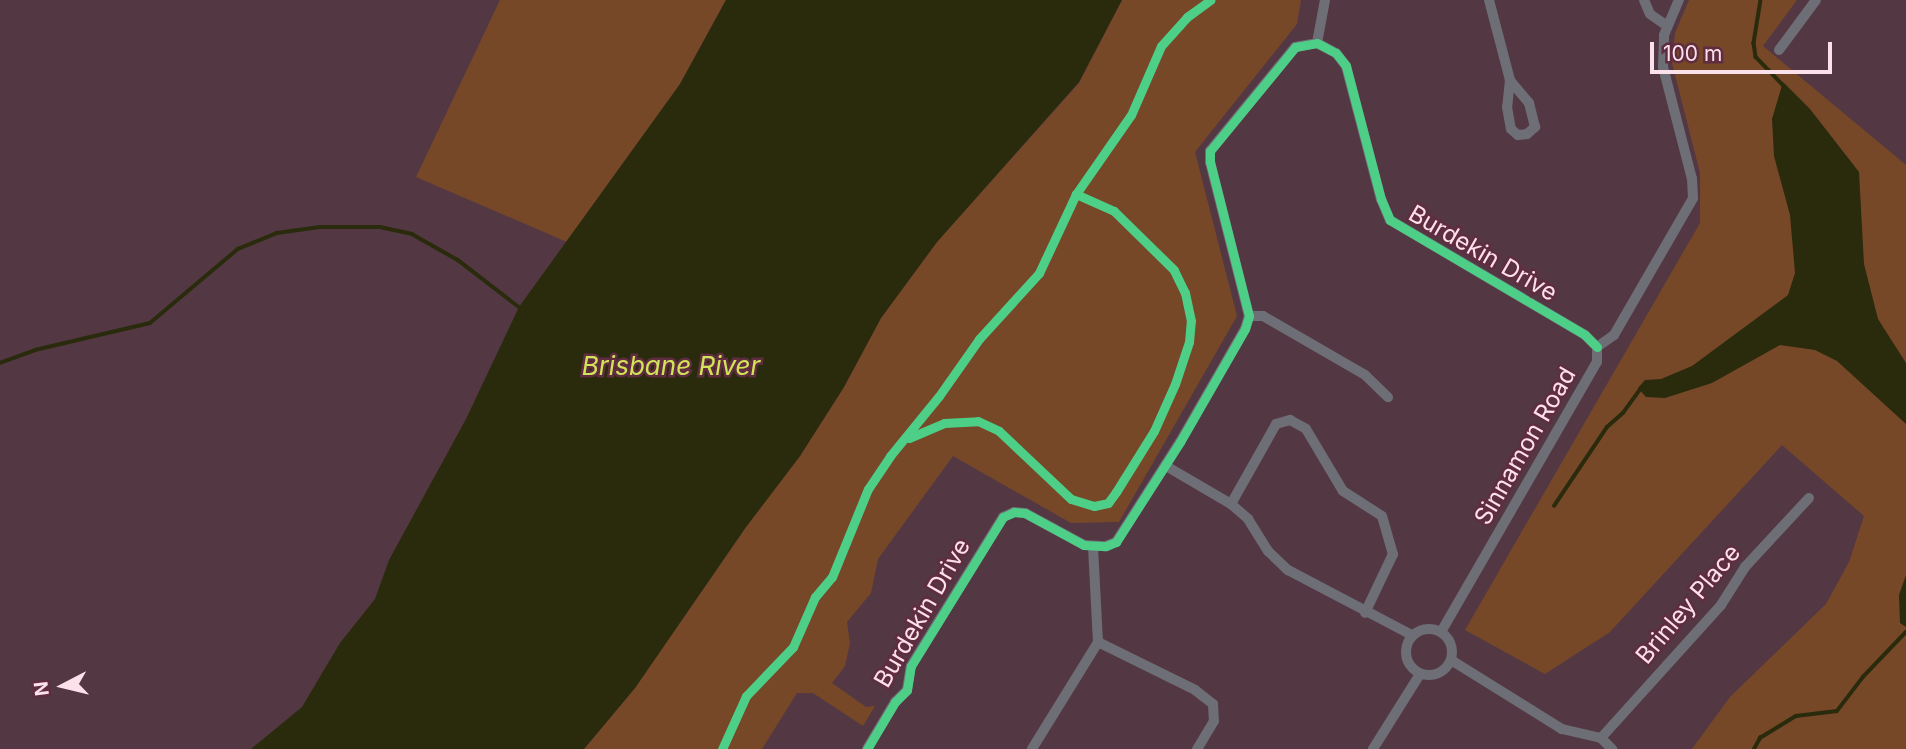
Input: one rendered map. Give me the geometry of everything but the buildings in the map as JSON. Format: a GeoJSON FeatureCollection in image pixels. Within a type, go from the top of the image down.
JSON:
{"type":"FeatureCollection","features":[{"type":"Feature","properties":{"kind":"street"},"geometry":{"type":"LineString","coordinates":[[1031,749],[1098,642],[1093,547],[1116,542],[1166,466],[1245,329],[1249,316],[1210,162],[1210,151],[1288,53],[1295,47],[1317,43],[1325,0]]}},
{"type":"Feature","properties":{"kind":"street"},"geometry":{"type":"LineString","coordinates":[[1489,0],[1510,80],[1507,107],[1511,129],[1518,135],[1527,134],[1535,127],[1529,103],[1510,80]]}},
{"type":"Feature","properties":{"kind":"street"},"geometry":{"type":"LineString","coordinates":[[1644,0],[1650,14],[1667,25],[1679,0]]}},
{"type":"Feature","properties":{"kind":"street"},"geometry":{"type":"LineString","coordinates":[[1780,50],[1816,0]]}},
{"type":"Feature","properties":{"kind":"street","name":"Sinnamon Road"},"geometry":{"type":"LineString","coordinates":[[1441,632],[1597,362],[1597,347],[1614,335],[1686,212],[1693,192],[1663,67],[1667,25]]}},
{"type":"Feature","properties":{"kind":"street","name":"Burdekin Drive"},"geometry":{"type":"LineString","coordinates":[[1317,43],[1336,54],[1346,66],[1381,199],[1390,220],[1585,335],[1597,347]]}},
{"type":"Feature","properties":{"kind":"street"},"geometry":{"type":"LineString","coordinates":[[1249,316],[1263,316],[1365,375],[1388,397]]}},
{"type":"Feature","properties":{"kind":"street"},"geometry":{"type":"LineString","coordinates":[[1231,504],[1276,424],[1290,420],[1306,429],[1343,491],[1382,516],[1393,554],[1364,613]]}},
{"type":"Feature","properties":{"kind":"street"},"geometry":{"type":"LineString","coordinates":[[1166,466],[1231,504],[1248,519],[1280,564],[1364,613],[1412,635]]}},
{"type":"Feature","properties":{"kind":"street","name":"Brinley Place"},"geometry":{"type":"LineString","coordinates":[[1601,738],[1721,604],[1745,567],[1809,498]]}},
{"type":"Feature","properties":{"kind":"street","name":"Burdekin Drive"},"geometry":{"type":"LineString","coordinates":[[867,749],[895,702],[907,690],[911,666],[923,652],[1003,517],[1014,512],[1024,513],[1093,547]]}},
{"type":"Feature","properties":{"kind":"street"},"geometry":{"type":"LineString","coordinates":[[1426,628],[1441,632],[1451,644],[1451,660],[1442,672],[1420,674],[1406,657],[1406,649],[1412,635],[1426,628]]}},
{"type":"Feature","properties":{"kind":"street"},"geometry":{"type":"LineString","coordinates":[[1098,642],[1195,690],[1213,704],[1214,721],[1197,749]]}},
{"type":"Feature","properties":{"kind":"street"},"geometry":{"type":"LineString","coordinates":[[1451,660],[1562,729],[1601,738],[1612,749]]}},
{"type":"Feature","properties":{"kind":"street"},"geometry":{"type":"LineString","coordinates":[[1373,749],[1420,674]]}},
{"type":"Feature","properties":{"kind":"shaded area"},"geometry":{"type":"Polygon","coordinates":[[[500,0],[726,0],[680,84],[567,242],[416,177],[500,0]]]}},
{"type":"Feature","properties":{"kind":"shaded area"},"geometry":{"type":"Polygon","coordinates":[[[1122,0],[1301,0],[1297,24],[1195,152],[1237,316],[1119,522],[1071,523],[953,456],[878,559],[871,593],[847,622],[850,643],[845,666],[832,683],[866,707],[875,706],[863,726],[813,693],[797,693],[762,749],[584,749],[635,688],[746,527],[800,456],[844,387],[881,318],[937,242],[1079,83],[1122,0]]]}},
{"type":"Feature","properties":{"kind":"shaded area"},"geometry":{"type":"Polygon","coordinates":[[[1689,0],[1797,0],[1763,46],[1906,165],[1906,749],[1692,749],[1730,697],[1826,604],[1849,562],[1864,516],[1782,445],[1610,632],[1545,674],[1465,630],[1700,223],[1700,173],[1672,63],[1675,33],[1689,0]]]}},
{"type":"Feature","properties":{"kind":"water","name":"Brisbane River"},"geometry":{"type":"Polygon","coordinates":[[[726,0],[1122,0],[1079,82],[937,242],[881,318],[844,387],[800,456],[746,527],[635,688],[584,749],[251,749],[302,707],[340,643],[375,599],[389,560],[466,419],[519,307],[680,84],[726,0]]]}},
{"type":"Feature","properties":{"kind":"water"},"geometry":{"type":"Polygon","coordinates":[[[1783,82],[1810,109],[1859,172],[1864,264],[1878,319],[1906,363],[1906,424],[1837,361],[1815,350],[1780,345],[1712,383],[1665,398],[1646,397],[1638,388],[1645,380],[1661,379],[1692,366],[1788,295],[1795,273],[1790,215],[1774,156],[1772,119],[1783,82]]]}},
{"type":"Feature","properties":{"kind":"water"},"geometry":{"type":"Polygon","coordinates":[[[1906,575],[1906,627],[1900,623],[1899,595],[1906,575]]]}},
{"type":"Feature","properties":{"kind":"waterway"},"geometry":{"type":"LineString","coordinates":[[1761,0],[1754,43],[1756,57],[1784,86]]}},
{"type":"Feature","properties":{"kind":"waterway"},"geometry":{"type":"LineString","coordinates":[[0,363],[35,350],[150,323],[238,249],[277,233],[320,227],[380,227],[412,234],[458,260],[519,307]]}},
{"type":"Feature","properties":{"kind":"waterway"},"geometry":{"type":"LineString","coordinates":[[1554,506],[1607,427],[1623,413],[1641,388]]}},
{"type":"Feature","properties":{"kind":"waterway"},"geometry":{"type":"LineString","coordinates":[[1754,749],[1760,738],[1796,716],[1837,711],[1863,677],[1906,632]]}},
{"type":"Feature","properties":{"kind":"cycle path"},"geometry":{"type":"LineString","coordinates":[[722,749],[746,696],[793,647],[815,597],[832,577],[868,489],[979,339],[1039,273],[1076,194],[1131,115],[1161,46],[1187,17],[1210,0]]}},
{"type":"Feature","properties":{"kind":"cycle path"},"geometry":{"type":"LineString","coordinates":[[867,749],[895,702],[907,690],[911,666],[1003,517],[1014,512],[1025,513],[1084,545],[1106,546],[1116,542],[1180,442],[1245,329],[1249,316],[1210,162],[1210,151],[1295,47],[1317,43],[1336,53],[1346,66],[1381,199],[1390,220],[1585,335],[1597,347]]}},
{"type":"Feature","properties":{"kind":"cycle path"},"geometry":{"type":"LineString","coordinates":[[909,438],[944,423],[978,421],[999,431],[1071,499],[1094,506],[1108,503],[1116,492],[1154,431],[1175,384],[1189,342],[1191,321],[1185,293],[1174,270],[1114,211],[1076,194]]}}]}
